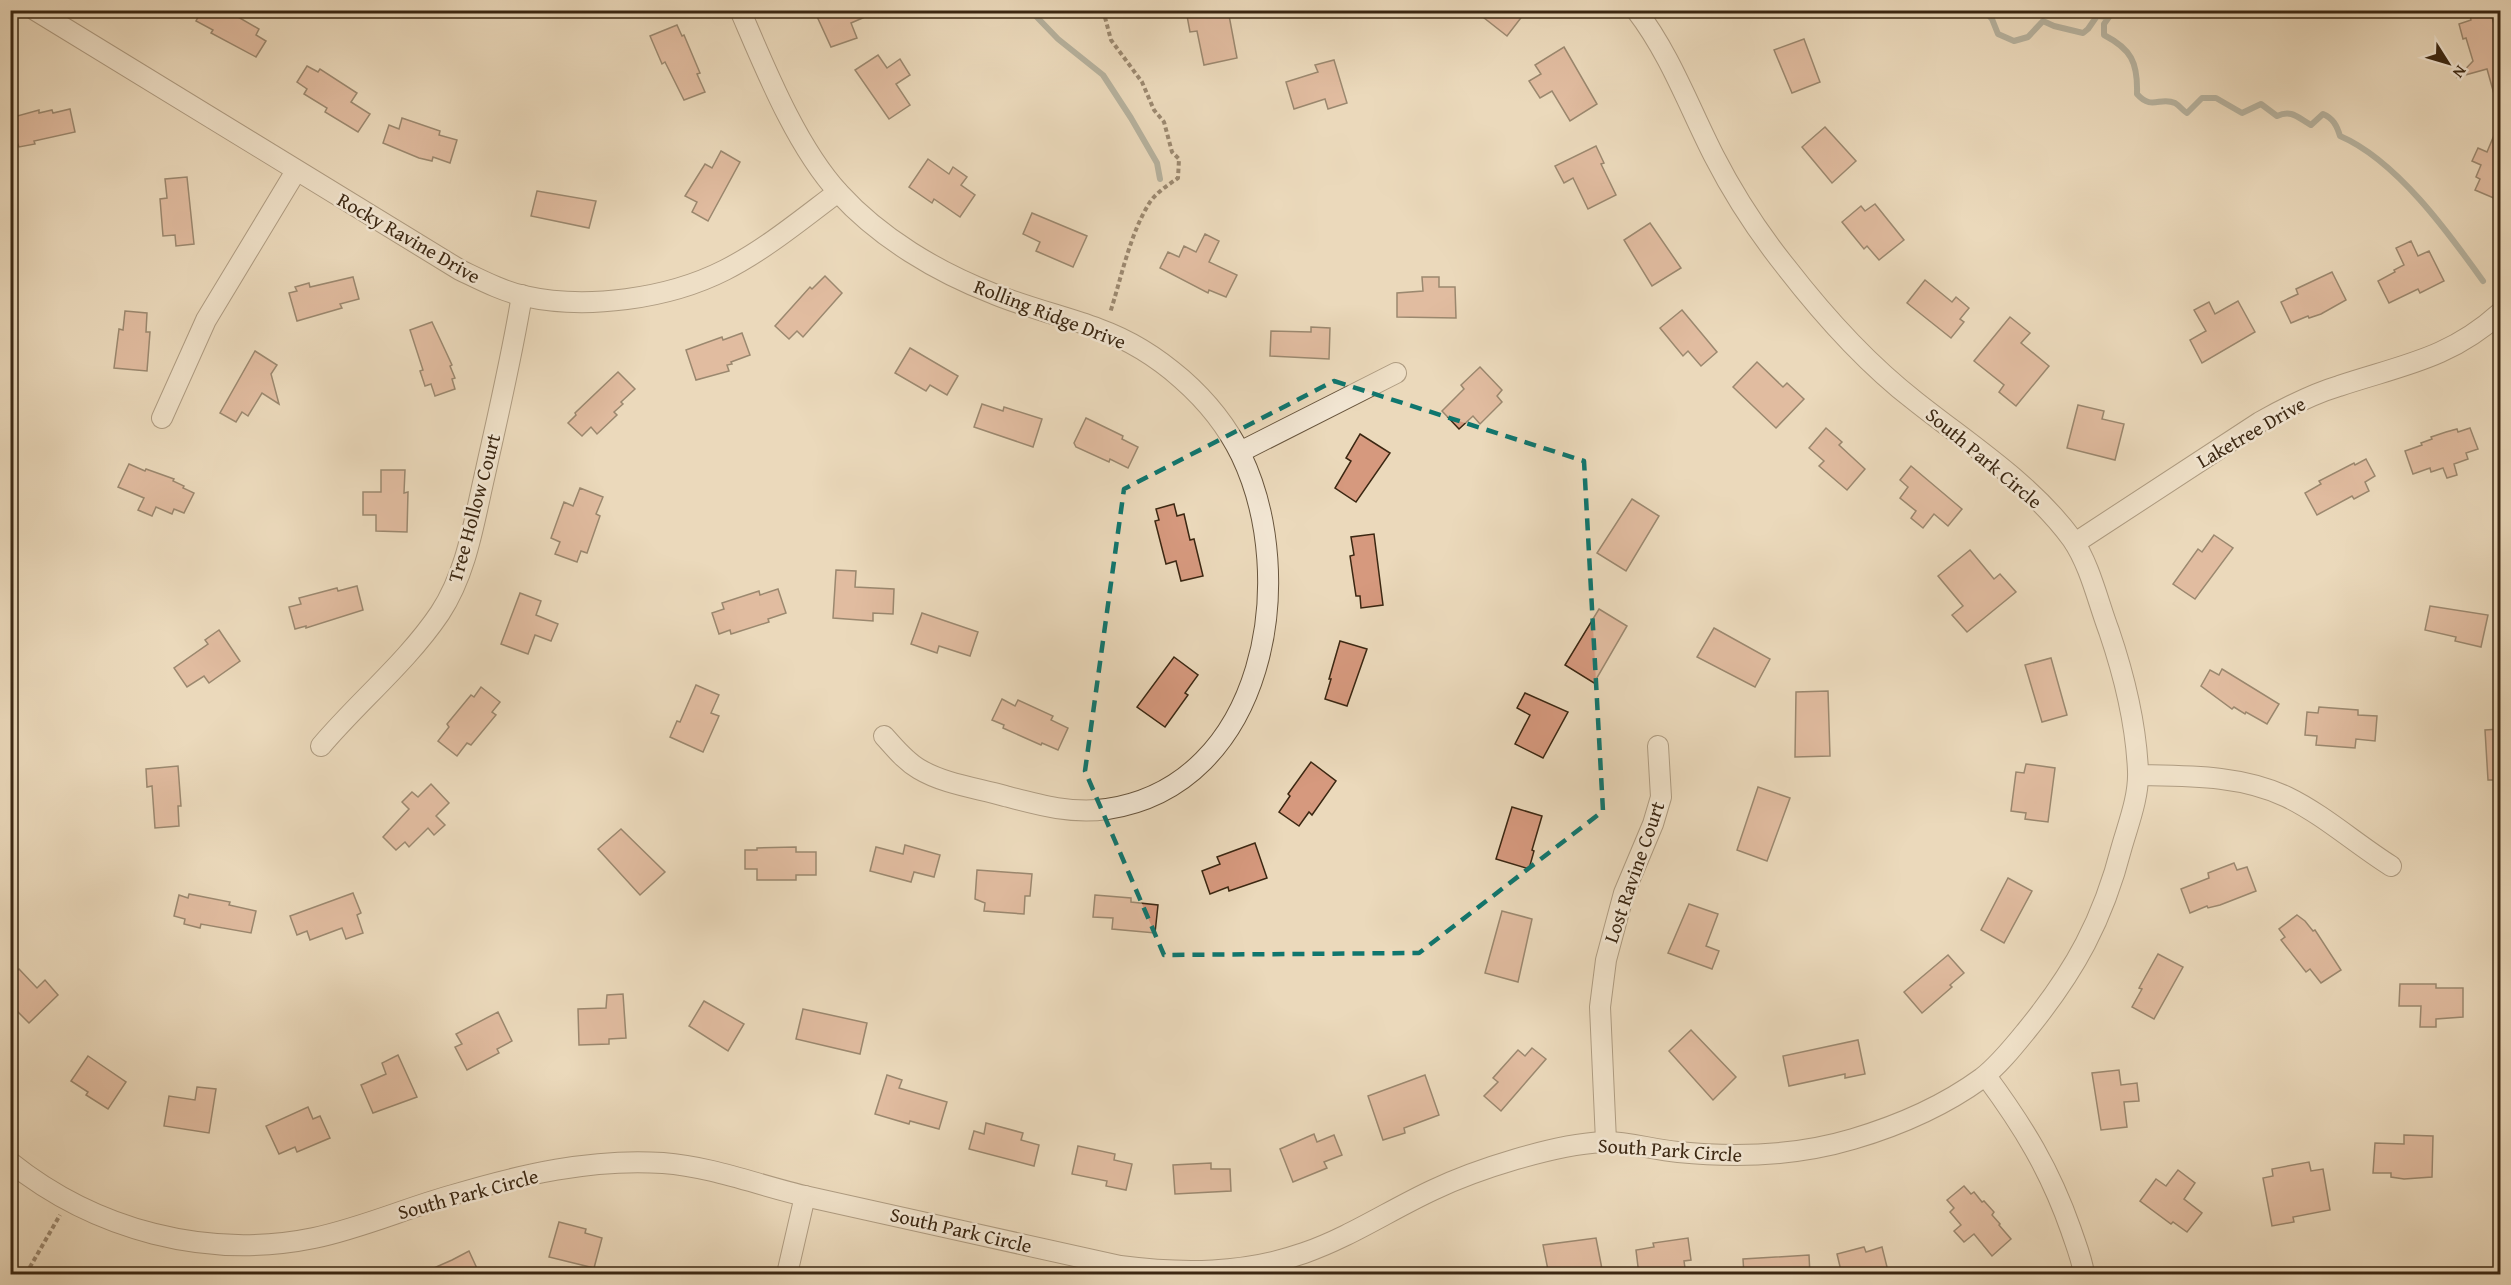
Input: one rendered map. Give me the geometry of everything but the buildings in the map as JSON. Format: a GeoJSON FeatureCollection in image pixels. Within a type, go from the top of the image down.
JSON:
{"type":"FeatureCollection","features":[{"type":"Feature","properties":{"kind":"street","name":"Rocky Ravine Drive"},"geometry":{"type":"LineString","coordinates":[[35,10],[460,270],[490,285],[522,295],[559,301],[612,300],[670,291],[725,270],[769,244],[838,192]]}},
{"type":"Feature","properties":{"kind":"street","name":"Rolling Ridge Drive"},"geometry":{"type":"LineString","coordinates":[[740,10],[776,93],[803,141],[838,192],[906,249],[953,277],[996,295],[1104,331],[1146,352],[1173,372],[1198,395],[1240,452],[1254,485],[1265,529],[1269,570],[1268,611],[1258,660],[1240,709],[1206,759],[1190,774],[1158,793],[1132,803],[1106,809],[1068,810],[1045,807],[935,777],[907,761],[884,736]]}},
{"type":"Feature","properties":{"kind":"street","name":"South Park Circle"},"geometry":{"type":"LineString","coordinates":[[10,1162],[38,1182],[89,1211],[137,1230],[187,1241],[234,1245],[282,1243],[316,1237],[503,1181],[554,1170],[606,1164],[663,1163],[715,1170],[805,1196],[1120,1266],[1164,1272],[1212,1272],[1257,1266],[1303,1254],[1351,1233],[1429,1191],[1464,1176],[1555,1150],[1606,1142],[1716,1155],[1785,1153],[1819,1148],[1887,1127],[1940,1102],[1986,1076],[2049,1004],[2085,949],[2115,875],[2139,775],[2134,732],[2117,655],[2092,582],[2075,543],[2045,509],[2002,468],[1877,369],[1815,304],[1774,253],[1735,195],[1666,56],[1636,10]]}},
{"type":"Feature","properties":{"kind":"street"},"geometry":{"type":"LineString","coordinates":[[162,418],[206,320],[296,171]]}},
{"type":"Feature","properties":{"kind":"street","name":"Tree Hollow Court"},"geometry":{"type":"LineString","coordinates":[[321,746],[420,639],[441,612],[455,584],[473,525],[513,351],[522,295]]}},
{"type":"Feature","properties":{"kind":"street","name":"Laketree Drive"},"geometry":{"type":"LineString","coordinates":[[2075,543],[2260,422],[2337,386],[2435,356],[2462,343],[2500,313]]}},
{"type":"Feature","properties":{"kind":"street"},"geometry":{"type":"LineString","coordinates":[[1240,452],[1396,373]]}},
{"type":"Feature","properties":{"kind":"street","name":"Lost Ravine Court"},"geometry":{"type":"LineString","coordinates":[[1606,1142],[1600,1007],[1606,960],[1624,893],[1653,824],[1661,797],[1658,746]]}},
{"type":"Feature","properties":{"kind":"street"},"geometry":{"type":"LineString","coordinates":[[2139,775],[2215,778],[2270,790],[2311,810],[2391,866]]}},
{"type":"Feature","properties":{"kind":"street"},"geometry":{"type":"LineString","coordinates":[[1986,1076],[2009,1107],[2050,1175],[2080,1256],[2084,1275]]}},
{"type":"Feature","properties":{"kind":"street"},"geometry":{"type":"LineString","coordinates":[[787,1275],[805,1196]]}},
{"type":"Feature","properties":{"kind":"path"},"geometry":{"type":"LineString","coordinates":[[1103,10],[1111,40],[1142,82],[1154,110],[1164,122],[1168,144],[1179,159],[1178,178],[1164,187],[1150,201],[1139,225],[1104,331]]}},
{"type":"Feature","properties":{"kind":"path"},"geometry":{"type":"LineString","coordinates":[[26,1275],[69,1201]]}},
{"type":"Feature","properties":{"kind":"highlighted area"},"geometry":{"type":"Polygon","coordinates":[[[1334,381],[1584,461],[1603,811],[1419,953],[1164,955],[1085,771],[1124,489],[1334,381]]]}},
{"type":"Feature","properties":{"kind":"waterway"},"geometry":{"type":"LineString","coordinates":[[1030,10],[1058,39],[1103,75],[1157,163],[1160,179]]}},
{"type":"Feature","properties":{"kind":"waterway"},"geometry":{"type":"LineString","coordinates":[[1984,10],[1992,19],[1998,34],[2014,41],[2028,37],[2043,21],[2083,33],[2097,16],[2109,17],[2104,24],[2104,35],[2127,51],[2136,73],[2137,94],[2147,102],[2170,101],[2187,113],[2202,98],[2216,98],[2242,113],[2261,104],[2277,116],[2291,114],[2311,125],[2323,114],[2334,123],[2340,136],[2361,147],[2401,180],[2437,220],[2483,281]]}}]}
